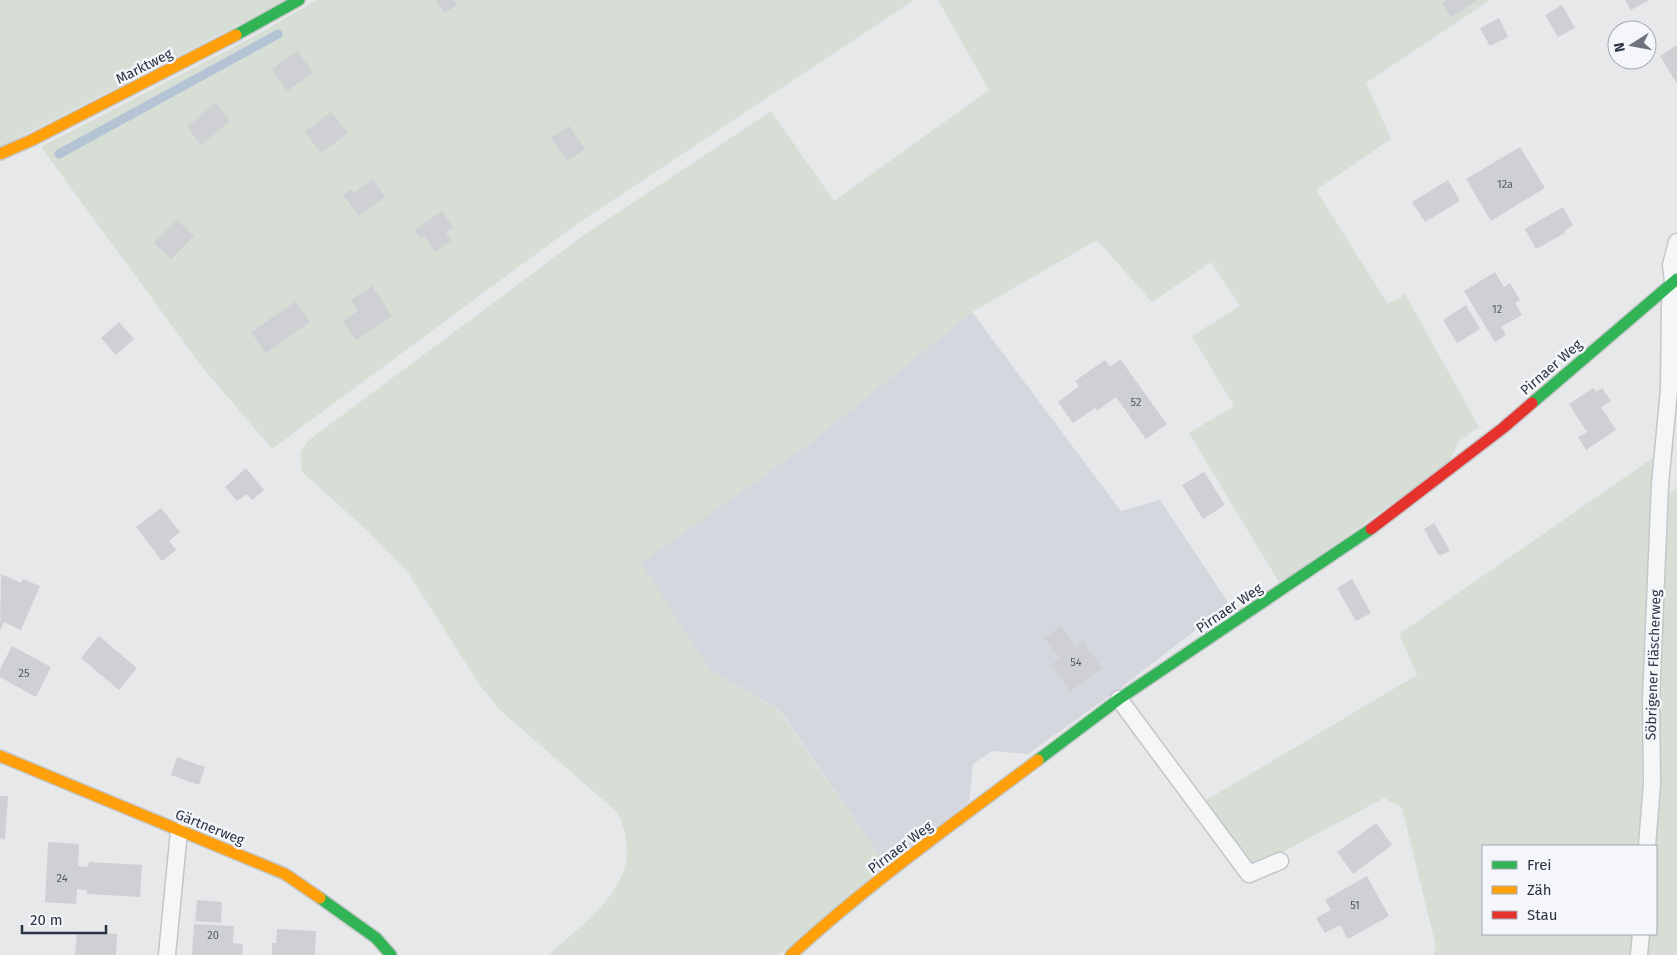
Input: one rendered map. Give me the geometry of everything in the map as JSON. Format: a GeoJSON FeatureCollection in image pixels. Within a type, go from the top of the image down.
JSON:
{"type":"FeatureCollection","features":[{"type":"Feature","properties":{"kind":"street","name":"Marktweg"},"geometry":{"type":"LineString","coordinates":[[0,154],[32,140],[209,49],[299,0]]}},
{"type":"Feature","properties":{"kind":"street","name":"Pirnaer Weg"},"geometry":{"type":"LineString","coordinates":[[791,955],[818,929],[1119,699],[1354,542],[1503,428],[1675,281]]}},
{"type":"Feature","properties":{"kind":"street","name":"Gärtnerweg"},"geometry":{"type":"LineString","coordinates":[[0,756],[285,874],[376,938],[391,955]]}},
{"type":"Feature","properties":{"kind":"lane","name":"Söbrigener Fläscherweg"},"geometry":{"type":"LineString","coordinates":[[1647,845],[1652,783],[1651,700],[1660,484],[1670,390],[1670,304],[1675,281],[1671,266],[1677,242]]}},
{"type":"Feature","properties":{"kind":"lane"},"geometry":{"type":"LineString","coordinates":[[1119,699],[1249,874],[1280,861]]}},
{"type":"Feature","properties":{"kind":"lane"},"geometry":{"type":"LineString","coordinates":[[167,955],[180,831]]}},
{"type":"Feature","properties":{"kind":"lane"},"geometry":{"type":"LineString","coordinates":[[1639,955],[1641,935]]}},
{"type":"Feature","properties":{"kind":"shaded area"},"geometry":{"type":"Polygon","coordinates":[[[0,0],[288,0],[0,147],[0,0]]]}},
{"type":"Feature","properties":{"kind":"shaded area"},"geometry":{"type":"Polygon","coordinates":[[[317,0],[914,0],[574,226],[272,449],[203,368],[41,147],[251,38],[317,0]]]}},
{"type":"Feature","properties":{"kind":"shaded area"},"geometry":{"type":"Polygon","coordinates":[[[938,0],[1490,0],[1366,83],[1391,139],[1316,190],[1388,304],[1405,294],[1479,427],[1458,442],[1449,463],[1280,584],[1189,433],[1234,406],[1192,336],[1240,306],[1211,262],[1152,302],[1097,240],[972,312],[810,443],[641,563],[711,671],[778,709],[886,865],[779,955],[549,955],[598,910],[612,893],[622,876],[627,857],[626,835],[617,812],[500,710],[479,684],[407,571],[368,531],[302,472],[300,452],[309,440],[584,235],[771,111],[834,201],[989,90],[938,0]]]}},
{"type":"Feature","properties":{"kind":"shaded area"},"geometry":{"type":"Polygon","coordinates":[[[972,312],[1121,511],[1160,500],[1229,604],[1122,687],[1028,754],[992,751],[973,764],[969,802],[886,865],[779,709],[711,671],[640,563],[810,443],[972,312]]]}},
{"type":"Feature","properties":{"kind":"shaded area"},"geometry":{"type":"Polygon","coordinates":[[[1657,455],[1644,698],[1639,845],[1482,845],[1482,935],[1634,935],[1633,955],[1433,955],[1436,947],[1402,808],[1384,798],[1285,851],[1250,866],[1203,802],[1417,675],[1399,634],[1657,455]]]}},
{"type":"Feature","properties":{"kind":"shaded area"},"geometry":{"type":"Polygon","coordinates":[[[1677,487],[1677,955],[1646,955],[1647,935],[1657,935],[1657,845],[1654,845],[1666,497],[1677,487]]]}},
{"type":"Feature","properties":{"kind":"building"},"geometry":{"type":"Polygon","coordinates":[[[436,0],[454,0],[457,5],[444,13],[436,0]]]}},
{"type":"Feature","properties":{"kind":"building"},"geometry":{"type":"Polygon","coordinates":[[[1447,0],[1478,0],[1451,17],[1442,3],[1447,0]]]}},
{"type":"Feature","properties":{"kind":"building"},"geometry":{"type":"Polygon","coordinates":[[[1625,0],[1649,0],[1631,10],[1625,0]]]}},
{"type":"Feature","properties":{"kind":"building"},"geometry":{"type":"Polygon","coordinates":[[[1562,5],[1575,28],[1558,37],[1545,15],[1562,5]]]}},
{"type":"Feature","properties":{"kind":"building"},"geometry":{"type":"Polygon","coordinates":[[[1499,18],[1508,37],[1490,46],[1480,28],[1499,18]]]}},
{"type":"Feature","properties":{"kind":"building"},"geometry":{"type":"Polygon","coordinates":[[[1677,45],[1677,84],[1660,56],[1677,45]]]}},
{"type":"Feature","properties":{"kind":"building"},"geometry":{"type":"Polygon","coordinates":[[[297,51],[313,73],[287,91],[272,69],[297,51]]]}},
{"type":"Feature","properties":{"kind":"building"},"geometry":{"type":"Polygon","coordinates":[[[215,103],[230,121],[201,145],[187,127],[215,103]]]}},
{"type":"Feature","properties":{"kind":"building"},"geometry":{"type":"Polygon","coordinates":[[[331,112],[348,133],[321,153],[305,132],[331,112]]]}},
{"type":"Feature","properties":{"kind":"building"},"geometry":{"type":"Polygon","coordinates":[[[569,126],[585,149],[567,161],[551,138],[569,126]]]}},
{"type":"Feature","properties":{"kind":"building"},"geometry":{"type":"Polygon","coordinates":[[[1520,147],[1545,188],[1491,221],[1466,179],[1520,147]]]}},
{"type":"Feature","properties":{"kind":"building"},"geometry":{"type":"Polygon","coordinates":[[[373,179],[385,197],[359,216],[343,195],[351,189],[354,193],[373,179]]]}},
{"type":"Feature","properties":{"kind":"building"},"geometry":{"type":"Polygon","coordinates":[[[1448,180],[1460,201],[1425,222],[1412,202],[1448,180]]]}},
{"type":"Feature","properties":{"kind":"building"},"geometry":{"type":"Polygon","coordinates":[[[1563,207],[1573,225],[1564,231],[1565,233],[1536,249],[1525,229],[1563,207]]]}},
{"type":"Feature","properties":{"kind":"building"},"geometry":{"type":"Polygon","coordinates":[[[442,211],[453,228],[446,233],[451,241],[435,252],[424,236],[420,238],[415,230],[442,211]]]}},
{"type":"Feature","properties":{"kind":"building"},"geometry":{"type":"Polygon","coordinates":[[[177,220],[194,236],[171,259],[154,243],[177,220]]]}},
{"type":"Feature","properties":{"kind":"building"},"geometry":{"type":"Polygon","coordinates":[[[1495,272],[1504,287],[1510,283],[1520,300],[1515,303],[1522,315],[1501,327],[1506,335],[1495,342],[1464,291],[1495,272]]]}},
{"type":"Feature","properties":{"kind":"building"},"geometry":{"type":"Polygon","coordinates":[[[372,286],[392,316],[356,340],[343,321],[358,311],[351,300],[372,286]]]}},
{"type":"Feature","properties":{"kind":"building"},"geometry":{"type":"Polygon","coordinates":[[[295,302],[310,322],[266,353],[251,332],[295,302]]]}},
{"type":"Feature","properties":{"kind":"building"},"geometry":{"type":"Polygon","coordinates":[[[1466,305],[1480,329],[1457,343],[1443,320],[1466,305]]]}},
{"type":"Feature","properties":{"kind":"building"},"geometry":{"type":"Polygon","coordinates":[[[119,322],[134,339],[116,355],[101,338],[119,322]]]}},
{"type":"Feature","properties":{"kind":"building"},"geometry":{"type":"Polygon","coordinates":[[[1120,359],[1167,424],[1146,439],[1116,397],[1097,411],[1095,408],[1073,423],[1058,402],[1079,386],[1075,381],[1105,360],[1110,367],[1120,359]]]}},
{"type":"Feature","properties":{"kind":"building"},"geometry":{"type":"Polygon","coordinates":[[[1593,388],[1596,392],[1602,388],[1611,401],[1601,407],[1616,430],[1586,450],[1578,437],[1587,432],[1569,404],[1593,388]]]}},
{"type":"Feature","properties":{"kind":"building"},"geometry":{"type":"Polygon","coordinates":[[[246,468],[264,490],[252,500],[247,494],[237,501],[225,487],[246,468]]]}},
{"type":"Feature","properties":{"kind":"building"},"geometry":{"type":"Polygon","coordinates":[[[1204,472],[1225,505],[1203,519],[1182,485],[1204,472]]]}},
{"type":"Feature","properties":{"kind":"building"},"geometry":{"type":"Polygon","coordinates":[[[161,508],[180,532],[169,541],[176,550],[162,561],[136,527],[161,508]]]}},
{"type":"Feature","properties":{"kind":"building"},"geometry":{"type":"Polygon","coordinates":[[[1434,523],[1450,551],[1439,556],[1424,529],[1434,523]]]}},
{"type":"Feature","properties":{"kind":"building"},"geometry":{"type":"Polygon","coordinates":[[[1,574],[21,583],[23,579],[40,586],[21,630],[4,622],[0,630],[1,574]]]}},
{"type":"Feature","properties":{"kind":"building"},"geometry":{"type":"Polygon","coordinates":[[[1352,579],[1371,613],[1356,621],[1337,588],[1352,579]]]}},
{"type":"Feature","properties":{"kind":"building"},"geometry":{"type":"Polygon","coordinates":[[[1060,626],[1076,647],[1083,642],[1102,668],[1070,691],[1051,665],[1060,658],[1045,638],[1060,626]]]}},
{"type":"Feature","properties":{"kind":"building"},"geometry":{"type":"Polygon","coordinates":[[[99,636],[137,668],[119,690],[81,658],[99,636]]]}},
{"type":"Feature","properties":{"kind":"building"},"geometry":{"type":"Polygon","coordinates":[[[12,646],[51,667],[36,697],[0,677],[0,669],[12,646]]]}},
{"type":"Feature","properties":{"kind":"building"},"geometry":{"type":"Polygon","coordinates":[[[177,757],[205,767],[199,785],[171,775],[177,757]]]}},
{"type":"Feature","properties":{"kind":"building"},"geometry":{"type":"Polygon","coordinates":[[[0,796],[8,796],[5,839],[0,838],[0,796]]]}},
{"type":"Feature","properties":{"kind":"building"},"geometry":{"type":"Polygon","coordinates":[[[1376,823],[1392,845],[1353,874],[1337,852],[1376,823]]]}},
{"type":"Feature","properties":{"kind":"building"},"geometry":{"type":"Polygon","coordinates":[[[48,842],[79,844],[78,866],[88,867],[89,862],[142,865],[140,897],[87,894],[87,890],[77,889],[76,904],[45,902],[48,842]]]}},
{"type":"Feature","properties":{"kind":"building"},"geometry":{"type":"Polygon","coordinates":[[[1367,876],[1389,916],[1348,939],[1340,925],[1325,933],[1316,918],[1331,910],[1325,900],[1367,876]]]}},
{"type":"Feature","properties":{"kind":"building"},"geometry":{"type":"Polygon","coordinates":[[[197,900],[222,902],[221,923],[195,921],[197,900]]]}},
{"type":"Feature","properties":{"kind":"building"},"geometry":{"type":"Polygon","coordinates":[[[194,924],[234,926],[233,943],[243,944],[242,955],[192,955],[194,924]]]}},
{"type":"Feature","properties":{"kind":"building"},"geometry":{"type":"Polygon","coordinates":[[[277,929],[316,931],[315,955],[272,955],[272,943],[276,943],[277,929]]]}},
{"type":"Feature","properties":{"kind":"building"},"geometry":{"type":"Polygon","coordinates":[[[77,932],[117,934],[116,955],[75,955],[77,932]]]}},
{"type":"Feature","properties":{"kind":"waterway"},"geometry":{"type":"LineString","coordinates":[[59,154],[278,34]]}},
{"type":"Feature","properties":{"kind":"traffic: fast"},"geometry":{"type":"LineString","coordinates":[[236,35],[299,0]]}},
{"type":"Feature","properties":{"kind":"traffic: fast"},"geometry":{"type":"LineString","coordinates":[[1532,403],[1677,279]]}},
{"type":"Feature","properties":{"kind":"traffic: fast"},"geometry":{"type":"LineString","coordinates":[[1038,760],[1119,699],[1371,529]]}},
{"type":"Feature","properties":{"kind":"traffic: fast"},"geometry":{"type":"LineString","coordinates":[[320,898],[376,938],[391,955]]}},
{"type":"Feature","properties":{"kind":"traffic: slow"},"geometry":{"type":"LineString","coordinates":[[0,154],[32,140],[236,35]]}},
{"type":"Feature","properties":{"kind":"traffic: slow"},"geometry":{"type":"LineString","coordinates":[[0,756],[285,874],[320,898]]}},
{"type":"Feature","properties":{"kind":"traffic: slow"},"geometry":{"type":"LineString","coordinates":[[791,955],[850,903],[1038,760]]}},
{"type":"Feature","properties":{"kind":"traffic: jam"},"geometry":{"type":"LineString","coordinates":[[1371,529],[1503,428],[1532,403]]}}]}
